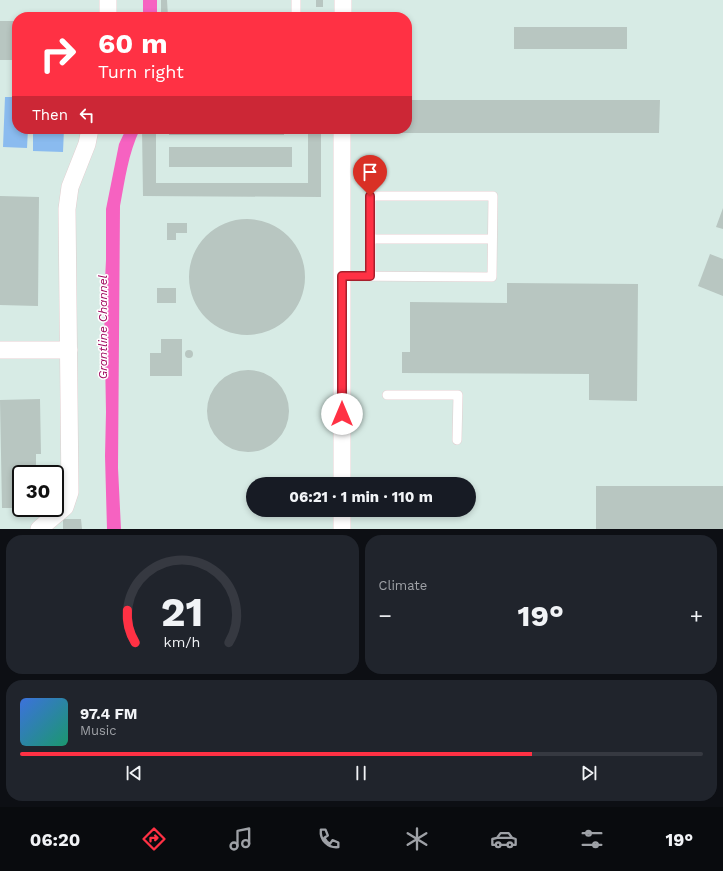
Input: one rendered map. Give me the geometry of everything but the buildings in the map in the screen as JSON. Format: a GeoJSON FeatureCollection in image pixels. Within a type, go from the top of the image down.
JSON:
{"type":"FeatureCollection","features":[{"type":"Feature","properties":{"kind":"street"},"geometry":{"type":"LineString","coordinates":[[108,0],[108,12]]}},
{"type":"Feature","properties":{"kind":"street"},"geometry":{"type":"LineString","coordinates":[[343,0],[343,12]]}},
{"type":"Feature","properties":{"kind":"street"},"geometry":{"type":"LineString","coordinates":[[39,529],[65,507],[70,492],[67,209],[70,186],[87,144],[89,134]]}},
{"type":"Feature","properties":{"kind":"street"},"geometry":{"type":"LineString","coordinates":[[342,134],[342,477]]}},
{"type":"Feature","properties":{"kind":"street"},"geometry":{"type":"LineString","coordinates":[[0,350],[68,350]]}},
{"type":"Feature","properties":{"kind":"street"},"geometry":{"type":"LineString","coordinates":[[342,517],[342,529]]}},
{"type":"Feature","properties":{"kind":"lane"},"geometry":{"type":"LineString","coordinates":[[296,0],[296,12]]}},
{"type":"Feature","properties":{"kind":"lane"},"geometry":{"type":"LineString","coordinates":[[342,276],[492,277],[493,196],[370,196],[370,276]]}},
{"type":"Feature","properties":{"kind":"lane"},"geometry":{"type":"LineString","coordinates":[[370,239],[492,239]]}},
{"type":"Feature","properties":{"kind":"lane"},"geometry":{"type":"LineString","coordinates":[[387,395],[458,395],[457,440]]}},
{"type":"Feature","properties":{"kind":"shaded area"},"geometry":{"type":"Polygon","coordinates":[[[143,0],[157,0],[157,12],[143,12],[143,0]]]}},
{"type":"Feature","properties":{"kind":"shaded area"},"geometry":{"type":"Polygon","coordinates":[[[5,97],[12,97],[12,134],[28,134],[27,148],[3,147],[5,97]]]}},
{"type":"Feature","properties":{"kind":"shaded area"},"geometry":{"type":"Polygon","coordinates":[[[33,134],[64,134],[63,152],[33,151],[33,134]]]}},
{"type":"Feature","properties":{"kind":"shaded area"},"geometry":{"type":"Polygon","coordinates":[[[124,134],[138,134],[125,177],[120,206],[118,468],[121,529],[107,529],[104,300],[106,209],[119,144],[124,134]]]}},
{"type":"Feature","properties":{"kind":"route"},"geometry":{"type":"LineString","coordinates":[[342,414],[342,276],[370,276],[370,196]]}},
{"type":"Feature","properties":{"kind":"water label","name":"Grantline Channel"},"geometry":{"type":"Point","coordinates":[103,327]}}]}
